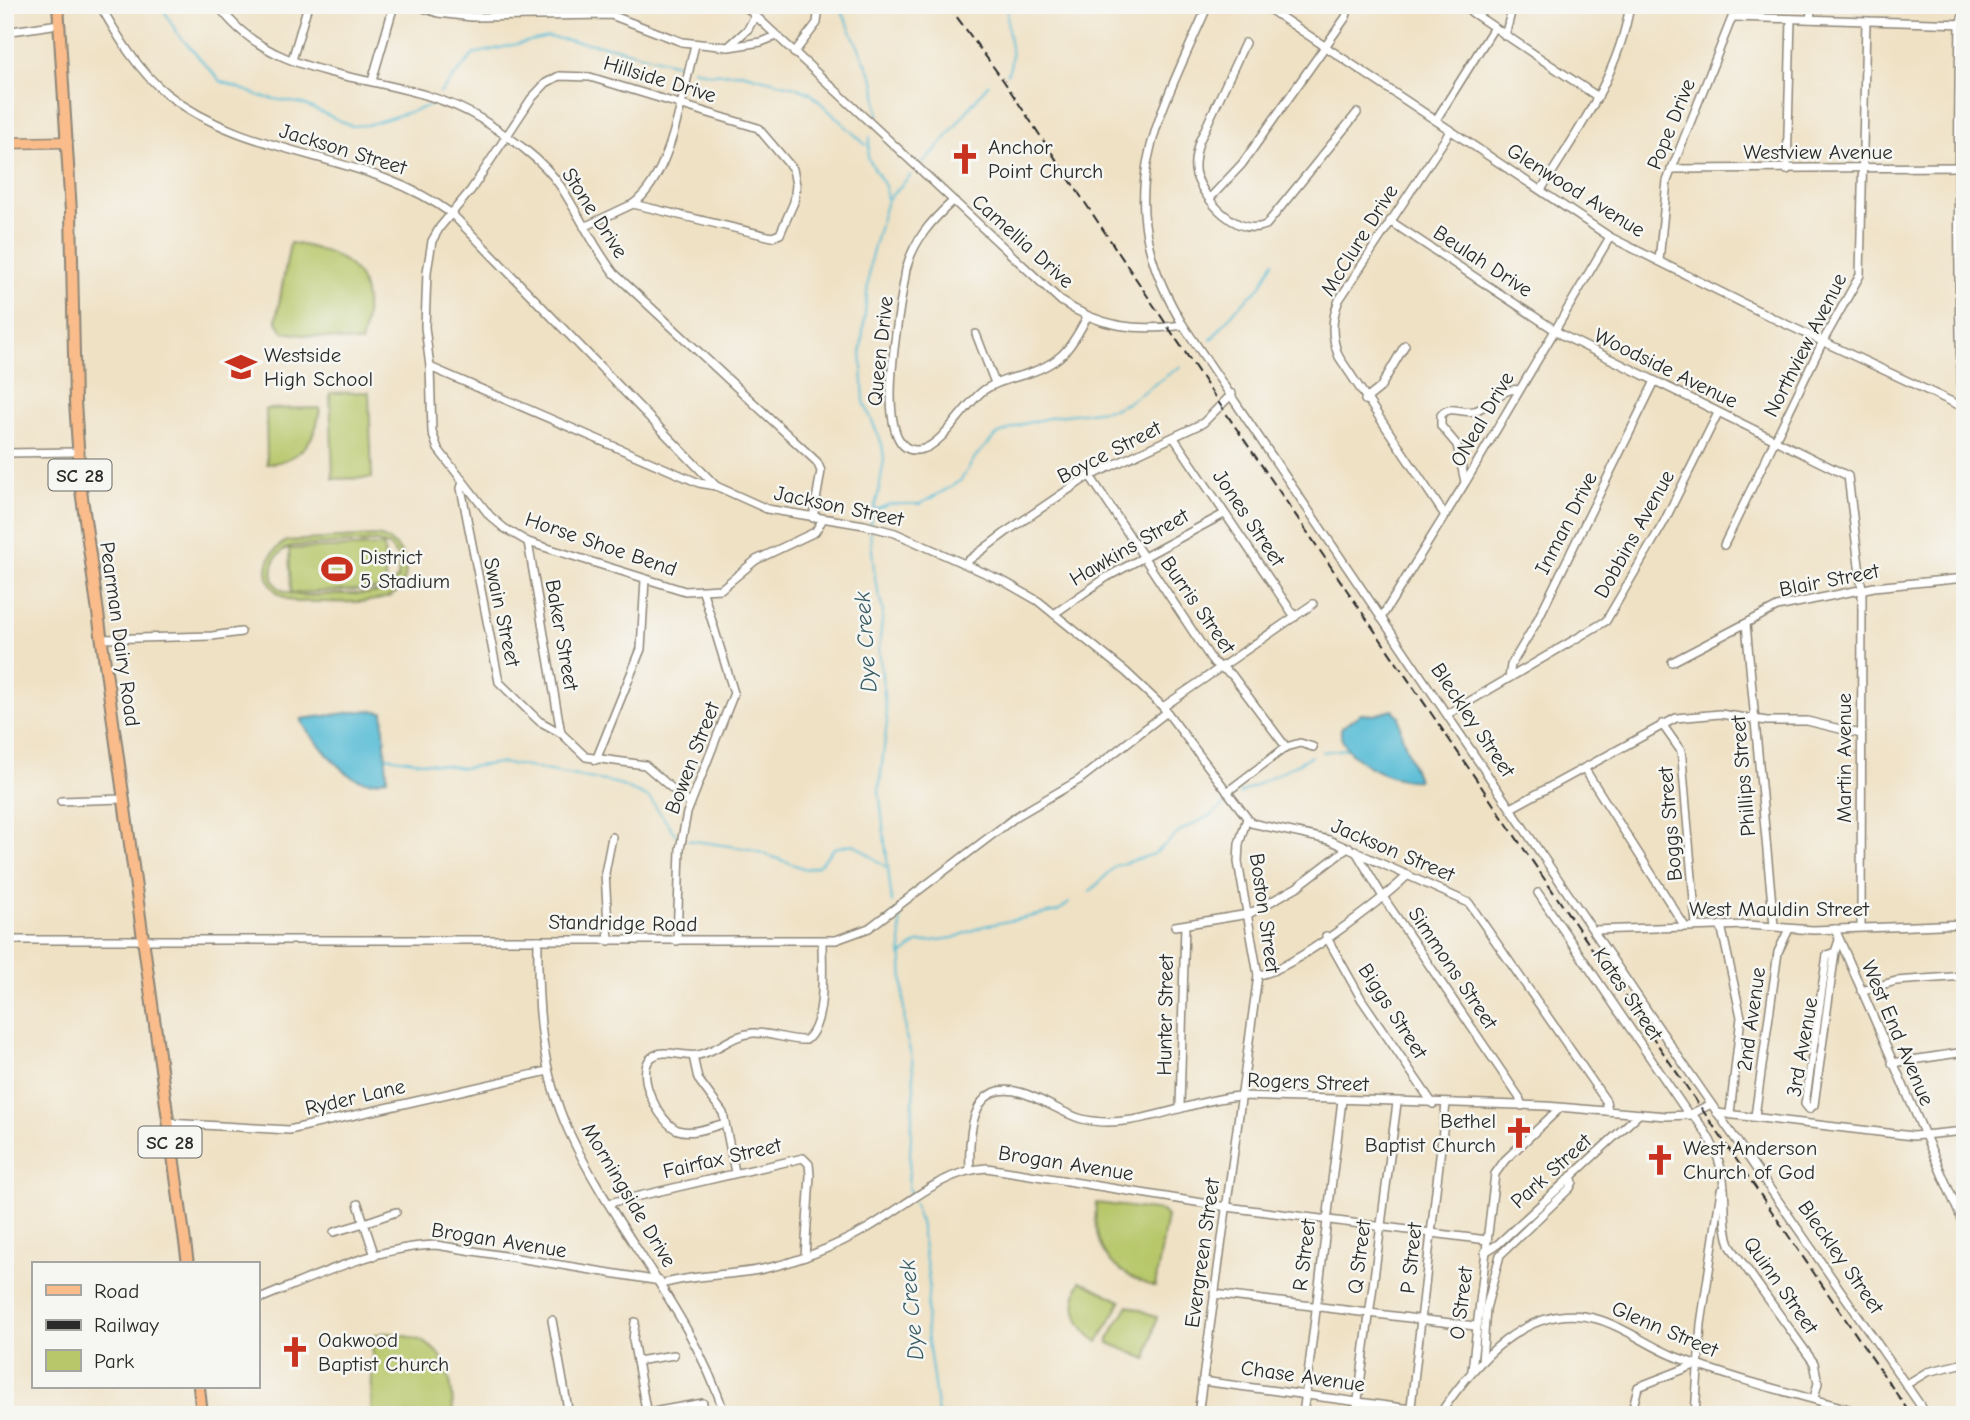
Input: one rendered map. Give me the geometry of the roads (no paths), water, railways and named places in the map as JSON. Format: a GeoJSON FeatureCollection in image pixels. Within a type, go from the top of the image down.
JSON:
{"type":"FeatureCollection","features":[{"type":"Feature","properties":{"kind":"highway","name":"Pearman Dairy Road"},"geometry":{"type":"LineString","coordinates":[[58,5],[67,142],[78,452],[101,639],[188,1262]]}},
{"type":"Feature","properties":{"kind":"highway"},"geometry":{"type":"LineString","coordinates":[[199,1388],[202,1415]]}},
{"type":"Feature","properties":{"kind":"main road"},"geometry":{"type":"LineString","coordinates":[[5,143],[67,142]]}},
{"type":"Feature","properties":{"kind":"street","name":"Jackson Street"},"geometry":{"type":"LineString","coordinates":[[100,5],[135,61],[166,93],[191,111],[243,136],[392,180],[426,196],[452,214],[716,486],[767,509],[881,529],[965,563],[1020,590],[1126,672],[1165,709],[1247,818],[1259,826],[1315,836],[1352,848],[1469,903],[1606,1101],[1608,1111]]}},
{"type":"Feature","properties":{"kind":"street","name":"Stone Drive"},"geometry":{"type":"LineString","coordinates":[[218,5],[254,43],[292,60],[372,81],[461,109],[524,149],[560,185],[614,273],[817,462],[821,471],[813,518]]}},
{"type":"Feature","properties":{"kind":"street"},"geometry":{"type":"LineString","coordinates":[[292,60],[308,5]]}},
{"type":"Feature","properties":{"kind":"street"},"geometry":{"type":"LineString","coordinates":[[372,81],[394,5]]}},
{"type":"Feature","properties":{"kind":"street"},"geometry":{"type":"LineString","coordinates":[[415,5],[438,13],[471,17],[611,15],[695,45],[728,47],[761,42],[776,36]]}},
{"type":"Feature","properties":{"kind":"street"},"geometry":{"type":"LineString","coordinates":[[528,5],[530,15]]}},
{"type":"Feature","properties":{"kind":"street","name":"Camellia Drive"},"geometry":{"type":"LineString","coordinates":[[744,5],[1043,286],[1087,317],[1143,329],[1183,325]]}},
{"type":"Feature","properties":{"kind":"street"},"geometry":{"type":"LineString","coordinates":[[794,53],[817,23],[819,5]]}},
{"type":"Feature","properties":{"kind":"street","name":"Bleckley Street"},"geometry":{"type":"LineString","coordinates":[[1208,5],[1153,129],[1144,180],[1147,244],[1163,289],[1183,325],[1381,618],[1717,1113],[1927,1415]]}},
{"type":"Feature","properties":{"kind":"street","name":"Glenwood Avenue"},"geometry":{"type":"LineString","coordinates":[[1263,5],[1610,237],[1963,407]]}},
{"type":"Feature","properties":{"kind":"street"},"geometry":{"type":"LineString","coordinates":[[1210,197],[1241,164],[1346,16],[1349,5]]}},
{"type":"Feature","properties":{"kind":"street"},"geometry":{"type":"LineString","coordinates":[[1461,5],[1598,97]]}},
{"type":"Feature","properties":{"kind":"street"},"geometry":{"type":"LineString","coordinates":[[1505,36],[1513,5]]}},
{"type":"Feature","properties":{"kind":"street"},"geometry":{"type":"LineString","coordinates":[[1541,191],[1598,97],[1620,52],[1630,5]]}},
{"type":"Feature","properties":{"kind":"street","name":"Pope Drive"},"geometry":{"type":"LineString","coordinates":[[1659,261],[1671,169],[1737,5]]}},
{"type":"Feature","properties":{"kind":"street"},"geometry":{"type":"LineString","coordinates":[[1810,19],[1812,5]]}},
{"type":"Feature","properties":{"kind":"street"},"geometry":{"type":"LineString","coordinates":[[1965,10],[1962,24],[1962,359],[1965,486]]}},
{"type":"Feature","properties":{"kind":"street"},"geometry":{"type":"LineString","coordinates":[[728,47],[748,29],[755,16]]}},
{"type":"Feature","properties":{"kind":"street"},"geometry":{"type":"LineString","coordinates":[[1734,17],[1962,24]]}},
{"type":"Feature","properties":{"kind":"street"},"geometry":{"type":"LineString","coordinates":[[1787,170],[1791,19]]}},
{"type":"Feature","properties":{"kind":"street","name":"Northview Avenue"},"geometry":{"type":"LineString","coordinates":[[1724,545],[1861,269],[1866,20]]}},
{"type":"Feature","properties":{"kind":"street"},"geometry":{"type":"LineString","coordinates":[[5,32],[59,24]]}},
{"type":"Feature","properties":{"kind":"street"},"geometry":{"type":"LineString","coordinates":[[1436,120],[1493,29]]}},
{"type":"Feature","properties":{"kind":"street"},"geometry":{"type":"LineString","coordinates":[[1245,43],[1199,142],[1195,173],[1224,215],[1238,224],[1257,228],[1266,225],[1357,113]]}},
{"type":"Feature","properties":{"kind":"street"},"geometry":{"type":"LineString","coordinates":[[584,227],[644,197],[658,177],[695,45]]}},
{"type":"Feature","properties":{"kind":"street","name":"Hillside Drive"},"geometry":{"type":"LineString","coordinates":[[430,367],[425,327],[429,253],[440,227],[452,214],[531,99],[547,83],[559,76],[590,76],[758,128],[793,169],[796,185],[794,202],[780,234],[772,237],[633,204]]}},
{"type":"Feature","properties":{"kind":"street","name":"McClure Drive"},"geometry":{"type":"LineString","coordinates":[[1444,514],[1365,400],[1339,357],[1332,341],[1332,325],[1339,300],[1451,130]]}},
{"type":"Feature","properties":{"kind":"street","name":"Westview Avenue"},"geometry":{"type":"LineString","coordinates":[[1671,169],[1962,168]]}},
{"type":"Feature","properties":{"kind":"street","name":"Queen Drive"},"geometry":{"type":"LineString","coordinates":[[953,201],[923,232],[911,251],[906,269],[890,398],[894,430],[904,446],[914,450],[930,446],[974,398],[996,383],[1050,366],[1068,351],[1087,317]]}},
{"type":"Feature","properties":{"kind":"street","name":"Beulah Drive"},"geometry":{"type":"LineString","coordinates":[[1391,221],[1556,330]]}},
{"type":"Feature","properties":{"kind":"street","name":"ONeal Drive"},"geometry":{"type":"LineString","coordinates":[[1381,618],[1465,483],[1610,237]]}},
{"type":"Feature","properties":{"kind":"street","name":"Woodside Avenue"},"geometry":{"type":"LineString","coordinates":[[1556,330],[1654,383],[1848,476],[1861,590]]}},
{"type":"Feature","properties":{"kind":"street"},"geometry":{"type":"LineString","coordinates":[[976,334],[996,383]]}},
{"type":"Feature","properties":{"kind":"street"},"geometry":{"type":"LineString","coordinates":[[1365,400],[1380,388],[1405,345]]}},
{"type":"Feature","properties":{"kind":"street"},"geometry":{"type":"LineString","coordinates":[[430,367],[699,483],[716,486]]}},
{"type":"Feature","properties":{"kind":"street","name":"Horse Shoe Bend"},"geometry":{"type":"LineString","coordinates":[[430,367],[433,438],[438,449],[490,516],[528,542],[685,591],[703,592]]}},
{"type":"Feature","properties":{"kind":"street","name":"Inman Drive"},"geometry":{"type":"LineString","coordinates":[[1509,678],[1511,665],[1536,622],[1654,383]]}},
{"type":"Feature","properties":{"kind":"street"},"geometry":{"type":"LineString","coordinates":[[1465,483],[1457,446],[1441,426],[1441,415],[1450,409],[1477,410],[1509,389],[1520,390]]}},
{"type":"Feature","properties":{"kind":"street","name":"Boyce Street"},"geometry":{"type":"LineString","coordinates":[[965,563],[1090,476],[1203,423],[1231,394]]}},
{"type":"Feature","properties":{"kind":"street","name":"Dobbins Avenue"},"geometry":{"type":"LineString","coordinates":[[1448,714],[1606,621],[1664,522],[1718,413]]}},
{"type":"Feature","properties":{"kind":"street","name":"Jones Street"},"geometry":{"type":"LineString","coordinates":[[1174,438],[1295,617]]}},
{"type":"Feature","properties":{"kind":"street"},"geometry":{"type":"LineString","coordinates":[[5,453],[78,452]]}},
{"type":"Feature","properties":{"kind":"street","name":"Burris Street"},"geometry":{"type":"LineString","coordinates":[[1090,476],[1219,668],[1232,675],[1286,747]]}},
{"type":"Feature","properties":{"kind":"street","name":"Swain Street"},"geometry":{"type":"LineString","coordinates":[[463,482],[460,488],[470,544],[499,682],[539,721],[561,733],[586,757],[645,765],[690,804]]}},
{"type":"Feature","properties":{"kind":"street","name":"Hawkins Street"},"geometry":{"type":"LineString","coordinates":[[1054,614],[1143,556],[1224,514]]}},
{"type":"Feature","properties":{"kind":"street"},"geometry":{"type":"LineString","coordinates":[[703,592],[721,589],[756,560],[815,532],[823,519]]}},
{"type":"Feature","properties":{"kind":"street","name":"Baker Street"},"geometry":{"type":"LineString","coordinates":[[528,542],[561,733]]}},
{"type":"Feature","properties":{"kind":"street","name":"Blair Street"},"geometry":{"type":"LineString","coordinates":[[1672,662],[1777,607],[1861,590],[1965,578]]}},
{"type":"Feature","properties":{"kind":"street"},"geometry":{"type":"LineString","coordinates":[[596,760],[641,649],[645,579]]}},
{"type":"Feature","properties":{"kind":"street","name":"Martin Avenue"},"geometry":{"type":"LineString","coordinates":[[1861,590],[1861,927]]}},
{"type":"Feature","properties":{"kind":"street","name":"Bowen Street"},"geometry":{"type":"LineString","coordinates":[[677,941],[680,849],[690,804],[734,693],[703,592]]}},
{"type":"Feature","properties":{"kind":"street","name":"Standridge Road"},"geometry":{"type":"LineString","coordinates":[[5,940],[822,942],[851,936],[869,928],[1017,816],[1079,780],[1219,668],[1313,604]]}},
{"type":"Feature","properties":{"kind":"street","name":"Phillips Street"},"geometry":{"type":"LineString","coordinates":[[1746,624],[1774,926]]}},
{"type":"Feature","properties":{"kind":"street"},"geometry":{"type":"LineString","coordinates":[[101,639],[212,636],[242,632]]}},
{"type":"Feature","properties":{"kind":"street"},"geometry":{"type":"LineString","coordinates":[[1511,808],[1662,724],[1699,715],[1807,720],[1861,734]]}},
{"type":"Feature","properties":{"kind":"street","name":"Boggs Street"},"geometry":{"type":"LineString","coordinates":[[1662,724],[1681,751],[1696,925]]}},
{"type":"Feature","properties":{"kind":"street"},"geometry":{"type":"LineString","coordinates":[[1227,792],[1286,747],[1300,743],[1312,747]]}},
{"type":"Feature","properties":{"kind":"street"},"geometry":{"type":"LineString","coordinates":[[1965,764],[1965,937]]}},
{"type":"Feature","properties":{"kind":"street"},"geometry":{"type":"LineString","coordinates":[[1584,768],[1684,925]]}},
{"type":"Feature","properties":{"kind":"street"},"geometry":{"type":"LineString","coordinates":[[61,801],[123,799]]}},
{"type":"Feature","properties":{"kind":"street","name":"Boston Street"},"geometry":{"type":"LineString","coordinates":[[1242,1096],[1258,975],[1250,914],[1238,862],[1239,844],[1247,818]]}},
{"type":"Feature","properties":{"kind":"street"},"geometry":{"type":"LineString","coordinates":[[610,941],[605,873],[612,837]]}},
{"type":"Feature","properties":{"kind":"street"},"geometry":{"type":"LineString","coordinates":[[1175,926],[1250,914],[1306,881],[1352,848]]}},
{"type":"Feature","properties":{"kind":"street","name":"Simmons Street"},"geometry":{"type":"LineString","coordinates":[[1352,848],[1519,1097],[1522,1106]]}},
{"type":"Feature","properties":{"kind":"street"},"geometry":{"type":"LineString","coordinates":[[1258,975],[1284,966],[1383,897],[1408,875]]}},
{"type":"Feature","properties":{"kind":"street","name":"Kates Street"},"geometry":{"type":"LineString","coordinates":[[1538,893],[1690,1115]]}},
{"type":"Feature","properties":{"kind":"street","name":"West Mauldin Street"},"geometry":{"type":"LineString","coordinates":[[1593,930],[1684,925],[1835,929],[1964,924]]}},
{"type":"Feature","properties":{"kind":"street","name":"Hunter Street"},"geometry":{"type":"LineString","coordinates":[[1180,1107],[1185,925]]}},
{"type":"Feature","properties":{"kind":"street"},"geometry":{"type":"LineString","coordinates":[[1721,925],[1741,1017],[1730,1113]]}},
{"type":"Feature","properties":{"kind":"street","name":"2nd Avenue"},"geometry":{"type":"LineString","coordinates":[[1755,1116],[1778,952],[1789,929]]}},
{"type":"Feature","properties":{"kind":"street","name":"West End Avenue"},"geometry":{"type":"LineString","coordinates":[[1835,929],[1965,1227]]}},
{"type":"Feature","properties":{"kind":"street","name":"Biggs Street"},"geometry":{"type":"LineString","coordinates":[[1326,936],[1375,1020],[1433,1104]]}},
{"type":"Feature","properties":{"kind":"street","name":"Morningside Drive"},"geometry":{"type":"LineString","coordinates":[[538,940],[539,1003],[548,1071],[569,1132],[609,1203],[661,1283],[708,1368],[725,1415]]}},
{"type":"Feature","properties":{"kind":"street","name":"3rd Avenue"},"geometry":{"type":"LineString","coordinates":[[1835,951],[1827,955],[1805,1104],[1809,1109],[1814,1105],[1835,951],[1839,940]]}},
{"type":"Feature","properties":{"kind":"street"},"geometry":{"type":"LineString","coordinates":[[726,1123],[688,1132],[668,1125],[646,1086],[643,1075],[652,1056],[660,1053],[693,1056],[711,1050],[728,1039],[748,1033],[799,1041],[811,1036],[820,1003],[822,942]]}},
{"type":"Feature","properties":{"kind":"street"},"geometry":{"type":"LineString","coordinates":[[1861,991],[1896,981],[1965,976]]}},
{"type":"Feature","properties":{"kind":"street"},"geometry":{"type":"LineString","coordinates":[[1892,1063],[1965,1052]]}},
{"type":"Feature","properties":{"kind":"street"},"geometry":{"type":"LineString","coordinates":[[693,1056],[696,1074],[719,1105],[726,1123],[735,1172]]}},
{"type":"Feature","properties":{"kind":"street","name":"Ryder Lane"},"geometry":{"type":"LineString","coordinates":[[168,1123],[289,1130],[548,1071]]}},
{"type":"Feature","properties":{"kind":"street","name":"Rogers Street"},"geometry":{"type":"LineString","coordinates":[[970,1169],[971,1137],[981,1106],[988,1095],[1002,1089],[1018,1091],[1083,1119],[1128,1120],[1242,1096],[1690,1115],[1711,1104]]}},
{"type":"Feature","properties":{"kind":"street","name":"Evergreen Street"},"geometry":{"type":"LineString","coordinates":[[1198,1415],[1242,1096]]}},
{"type":"Feature","properties":{"kind":"street","name":"R Street"},"geometry":{"type":"LineString","coordinates":[[1303,1415],[1342,1100]]}},
{"type":"Feature","properties":{"kind":"street","name":"Q Street"},"geometry":{"type":"LineString","coordinates":[[1356,1415],[1396,1103]]}},
{"type":"Feature","properties":{"kind":"street","name":"P Street"},"geometry":{"type":"LineString","coordinates":[[1410,1411],[1446,1104]]}},
{"type":"Feature","properties":{"kind":"street","name":"O Street"},"geometry":{"type":"LineString","coordinates":[[1472,1370],[1492,1185],[1498,1167],[1560,1108]]}},
{"type":"Feature","properties":{"kind":"street"},"geometry":{"type":"LineString","coordinates":[[1717,1113],[1924,1136],[1965,1131]]}},
{"type":"Feature","properties":{"kind":"street","name":"Park Street"},"geometry":{"type":"LineString","coordinates":[[1485,1252],[1639,1114]]}},
{"type":"Feature","properties":{"kind":"street","name":"Quinn Street"},"geometry":{"type":"LineString","coordinates":[[1690,1115],[1713,1143],[1723,1177],[1726,1235],[1737,1258],[1794,1332],[1814,1363],[1818,1383],[1814,1398]]}},
{"type":"Feature","properties":{"kind":"street","name":"Fairfax Street"},"geometry":{"type":"LineString","coordinates":[[609,1203],[803,1158],[809,1164],[810,1175],[805,1257]]}},
{"type":"Feature","properties":{"kind":"street","name":"Brogan Avenue"},"geometry":{"type":"LineString","coordinates":[[259,1299],[374,1256],[409,1246],[436,1245],[661,1283],[762,1269],[805,1257],[866,1229],[943,1181],[970,1169],[1012,1171],[1227,1207],[1487,1240]]}},
{"type":"Feature","properties":{"kind":"street"},"geometry":{"type":"LineString","coordinates":[[1482,1360],[1486,1309],[1500,1255],[1570,1188],[1573,1182],[1571,1176]]}},
{"type":"Feature","properties":{"kind":"street"},"geometry":{"type":"LineString","coordinates":[[1695,1415],[1710,1251],[1723,1177]]}},
{"type":"Feature","properties":{"kind":"street"},"geometry":{"type":"LineString","coordinates":[[358,1203],[374,1256]]}},
{"type":"Feature","properties":{"kind":"street"},"geometry":{"type":"LineString","coordinates":[[334,1232],[396,1212]]}},
{"type":"Feature","properties":{"kind":"street"},"geometry":{"type":"LineString","coordinates":[[1214,1294],[1475,1326]]}},
{"type":"Feature","properties":{"kind":"street","name":"Glenn Street"},"geometry":{"type":"LineString","coordinates":[[1439,1414],[1482,1360],[1526,1327],[1570,1315],[1612,1324],[1677,1358],[1814,1398],[1838,1410],[1869,1415]]}},
{"type":"Feature","properties":{"kind":"street"},"geometry":{"type":"LineString","coordinates":[[552,1320],[569,1415]]}},
{"type":"Feature","properties":{"kind":"street"},"geometry":{"type":"LineString","coordinates":[[635,1322],[633,1340],[647,1414],[703,1403]]}},
{"type":"Feature","properties":{"kind":"street"},"geometry":{"type":"LineString","coordinates":[[637,1361],[674,1355]]}},
{"type":"Feature","properties":{"kind":"street"},"geometry":{"type":"LineString","coordinates":[[1907,1384],[1927,1372],[1965,1363]]}},
{"type":"Feature","properties":{"kind":"street"},"geometry":{"type":"LineString","coordinates":[[1631,1415],[1639,1387],[1698,1364]]}},
{"type":"Feature","properties":{"kind":"street","name":"Chase Avenue"},"geometry":{"type":"LineString","coordinates":[[1202,1381],[1439,1414]]}},
{"type":"Feature","properties":{"kind":"water"},"geometry":{"type":"Polygon","coordinates":[[[370,710],[383,712],[387,778],[377,781],[358,779],[343,770],[308,731],[301,719],[370,710]]]}},
{"type":"Feature","properties":{"kind":"water"},"geometry":{"type":"Polygon","coordinates":[[[1393,710],[1399,716],[1401,733],[1418,780],[1395,777],[1369,766],[1348,749],[1342,739],[1341,728],[1361,714],[1374,715],[1393,710]]]}},
{"type":"Feature","properties":{"kind":"waterway"},"geometry":{"type":"LineString","coordinates":[[161,5],[177,33],[220,81],[263,97],[303,104],[352,126],[367,125],[432,105]]}},
{"type":"Feature","properties":{"kind":"waterway","name":"Dye Creek"},"geometry":{"type":"LineString","coordinates":[[839,5],[875,83],[878,116]]}},
{"type":"Feature","properties":{"kind":"waterway"},"geometry":{"type":"LineString","coordinates":[[1007,74],[1011,58],[1007,23],[1009,5]]}},
{"type":"Feature","properties":{"kind":"waterway"},"geometry":{"type":"LineString","coordinates":[[440,93],[474,54],[548,37],[612,47],[684,66]]}},
{"type":"Feature","properties":{"kind":"waterway"},"geometry":{"type":"LineString","coordinates":[[693,69],[711,74],[741,73],[810,93],[866,145]]}},
{"type":"Feature","properties":{"kind":"waterway"},"geometry":{"type":"LineString","coordinates":[[922,163],[989,84]]}},
{"type":"Feature","properties":{"kind":"waterway","name":"Dye Creek"},"geometry":{"type":"LineString","coordinates":[[870,137],[868,158],[885,186],[887,200],[871,257],[861,350],[864,402],[882,444],[884,459],[870,524]]}},
{"type":"Feature","properties":{"kind":"waterway"},"geometry":{"type":"LineString","coordinates":[[888,199],[911,175]]}},
{"type":"Feature","properties":{"kind":"waterway"},"geometry":{"type":"LineString","coordinates":[[1211,340],[1236,309],[1260,287],[1274,261]]}},
{"type":"Feature","properties":{"kind":"waterway"},"geometry":{"type":"LineString","coordinates":[[876,510],[890,504],[920,504],[949,488],[961,480],[976,456],[997,435],[1023,424],[1057,416],[1113,409],[1127,403],[1181,366]]}},
{"type":"Feature","properties":{"kind":"waterway","name":"Dye Creek"},"geometry":{"type":"LineString","coordinates":[[870,530],[875,579],[883,611],[879,649],[887,722],[879,790],[892,903]]}},
{"type":"Feature","properties":{"kind":"waterway"},"geometry":{"type":"LineString","coordinates":[[1322,752],[1346,749]]}},
{"type":"Feature","properties":{"kind":"waterway"},"geometry":{"type":"LineString","coordinates":[[1239,794],[1312,756]]}},
{"type":"Feature","properties":{"kind":"waterway"},"geometry":{"type":"LineString","coordinates":[[387,757],[463,768],[498,763],[517,765],[615,783],[649,798],[676,835]]}},
{"type":"Feature","properties":{"kind":"waterway"},"geometry":{"type":"LineString","coordinates":[[1090,892],[1115,866],[1154,854],[1182,830],[1213,814],[1224,805]]}},
{"type":"Feature","properties":{"kind":"waterway"},"geometry":{"type":"LineString","coordinates":[[688,840],[750,849],[806,869],[818,866],[834,848],[854,844],[886,867]]}},
{"type":"Feature","properties":{"kind":"waterway"},"geometry":{"type":"LineString","coordinates":[[900,956],[917,943],[953,938],[984,926],[1058,911],[1069,903]]}},
{"type":"Feature","properties":{"kind":"waterway","name":"Dye Creek"},"geometry":{"type":"LineString","coordinates":[[900,917],[905,1033],[912,1058],[914,1086],[908,1188],[912,1195]]}},
{"type":"Feature","properties":{"kind":"waterway","name":"Dye Creek"},"geometry":{"type":"LineString","coordinates":[[914,1203],[920,1222],[929,1281],[926,1326],[938,1415]]}},
{"type":"Feature","properties":{"kind":"railway"},"geometry":{"type":"LineString","coordinates":[[948,5],[1003,80],[1221,406],[1911,1415]]}},
{"type":"Feature","properties":{"kind":"place","name":"Anchor Point Church"},"geometry":{"type":"Point","coordinates":[965,159]}},
{"type":"Feature","properties":{"kind":"place","name":"Westside High School"},"geometry":{"type":"Point","coordinates":[241,367]}},
{"type":"Feature","properties":{"kind":"place","name":"District 5 Stadium"},"geometry":{"type":"Point","coordinates":[337,569]}},
{"type":"Feature","properties":{"kind":"place","name":"Bethel Baptist Church"},"geometry":{"type":"Point","coordinates":[1519,1133]}},
{"type":"Feature","properties":{"kind":"place","name":"West Anderson Church of God"},"geometry":{"type":"Point","coordinates":[1660,1160]}},
{"type":"Feature","properties":{"kind":"place","name":"Oakwood Baptist Church"},"geometry":{"type":"Point","coordinates":[295,1352]}}]}
